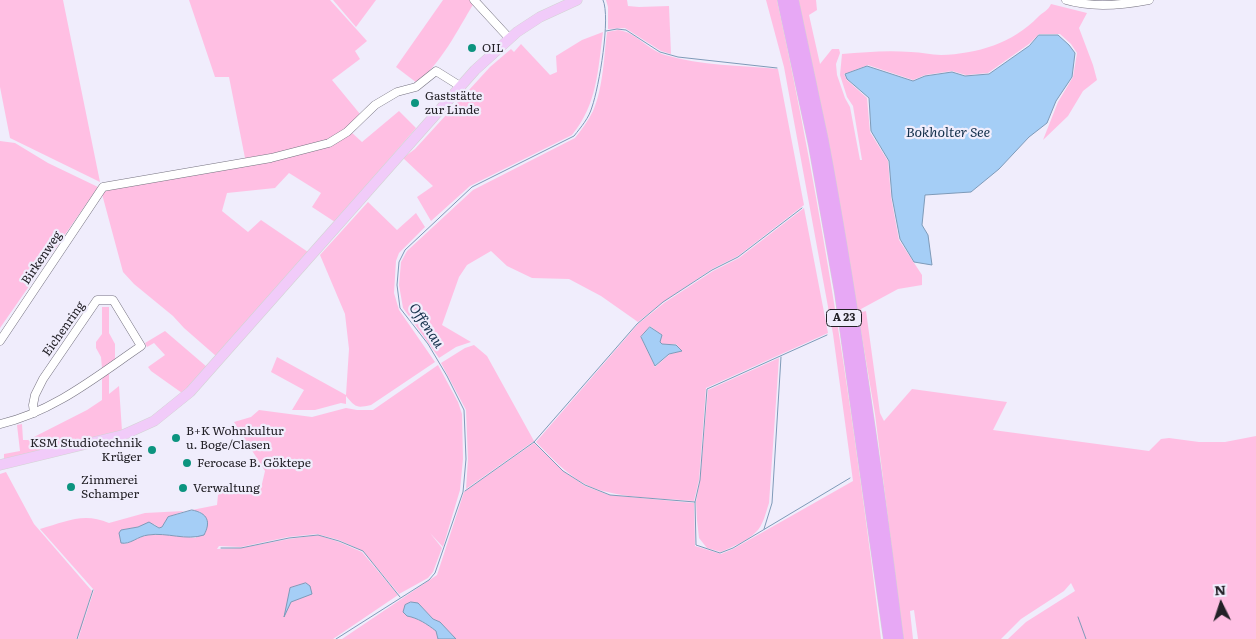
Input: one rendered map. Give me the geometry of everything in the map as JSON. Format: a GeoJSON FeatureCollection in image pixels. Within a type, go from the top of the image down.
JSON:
{"type":"FeatureCollection","features":[{"type":"Feature","properties":{"kind":"highway","name":"A 23"},"geometry":{"type":"LineString","coordinates":[[783,0],[814,145],[840,292],[879,557],[889,639]]}},
{"type":"Feature","properties":{"kind":"highway","name":"A 23"},"geometry":{"type":"LineString","coordinates":[[793,0],[823,141],[849,289],[870,424],[898,639]]}},
{"type":"Feature","properties":{"kind":"main road"},"geometry":{"type":"LineString","coordinates":[[0,465],[123,435],[154,421],[168,411],[196,385],[460,86],[509,38],[540,17],[577,0]]}},
{"type":"Feature","properties":{"kind":"street"},"geometry":{"type":"LineString","coordinates":[[474,0],[509,38]]}},
{"type":"Feature","properties":{"kind":"street"},"geometry":{"type":"LineString","coordinates":[[1066,0],[1076,3],[1098,4],[1132,3],[1149,0]]}},
{"type":"Feature","properties":{"kind":"street","name":"Birkenweg"},"geometry":{"type":"LineString","coordinates":[[0,341],[103,187],[271,158],[329,143],[347,132],[374,105],[397,92],[416,87],[436,71],[460,86]]}},
{"type":"Feature","properties":{"kind":"street","name":"Eichenring"},"geometry":{"type":"LineString","coordinates":[[0,424],[22,419],[78,390],[141,346],[113,300],[97,300],[43,379],[35,395],[34,412]]}},
{"type":"Feature","properties":{"kind":"shaded area"},"geometry":{"type":"Polygon","coordinates":[[[0,0],[63,0],[100,182],[10,138],[0,87],[0,0]]]}},
{"type":"Feature","properties":{"kind":"shaded area"},"geometry":{"type":"Polygon","coordinates":[[[189,0],[330,0],[367,41],[355,51],[360,59],[332,80],[360,114],[344,130],[328,141],[245,158],[229,77],[215,77],[189,0]]]}},
{"type":"Feature","properties":{"kind":"shaded area"},"geometry":{"type":"Polygon","coordinates":[[[333,0],[376,0],[356,27],[333,0]]]}},
{"type":"Feature","properties":{"kind":"shaded area"},"geometry":{"type":"Polygon","coordinates":[[[443,0],[471,0],[474,3],[442,56],[417,83],[396,67],[443,0]]]}},
{"type":"Feature","properties":{"kind":"shaded area"},"geometry":{"type":"Polygon","coordinates":[[[606,0],[627,0],[628,6],[669,6],[671,54],[661,51],[625,28],[608,29],[608,7],[606,0]]]}},
{"type":"Feature","properties":{"kind":"shaded area"},"geometry":{"type":"Polygon","coordinates":[[[766,0],[777,0],[809,159],[849,398],[881,639],[456,639],[418,603],[407,616],[433,628],[438,639],[342,639],[437,575],[464,492],[534,443],[563,471],[585,486],[609,495],[694,503],[695,546],[721,554],[853,481],[833,334],[784,67],[766,0]]]}},
{"type":"Feature","properties":{"kind":"shaded area"},"geometry":{"type":"Polygon","coordinates":[[[798,0],[816,0],[817,10],[809,15],[820,64],[832,49],[839,49],[840,53],[836,64],[837,75],[850,107],[860,160],[862,160],[853,106],[847,97],[840,75],[842,54],[894,51],[941,55],[968,52],[994,45],[1017,34],[1047,10],[1051,4],[1087,13],[1079,28],[1097,80],[1083,91],[1068,116],[1043,140],[1058,102],[1073,77],[1077,53],[1071,44],[1060,34],[1039,34],[1029,44],[988,73],[966,75],[952,71],[925,75],[913,80],[868,65],[844,74],[847,80],[867,98],[870,132],[888,161],[891,197],[899,240],[922,275],[922,285],[898,289],[861,309],[862,312],[866,311],[880,413],[884,421],[912,389],[1007,402],[993,430],[1149,451],[1161,439],[1225,442],[1256,436],[1256,639],[1008,639],[1026,622],[1075,591],[1071,583],[1064,591],[1021,619],[1001,639],[918,639],[914,610],[910,611],[913,639],[903,639],[875,414],[854,290],[798,0]]]}},
{"type":"Feature","properties":{"kind":"shaded area"},"geometry":{"type":"Polygon","coordinates":[[[618,30],[631,34],[659,53],[679,59],[778,69],[804,205],[738,256],[712,269],[663,302],[638,322],[601,296],[569,279],[532,278],[507,266],[491,251],[467,265],[459,277],[442,325],[471,342],[456,347],[439,358],[403,308],[399,285],[401,262],[407,251],[473,190],[575,138],[593,111],[599,93],[607,32],[618,30]]]}},
{"type":"Feature","properties":{"kind":"shaded area"},"geometry":{"type":"Polygon","coordinates":[[[603,32],[595,86],[587,112],[572,135],[470,186],[431,221],[417,197],[433,186],[403,158],[415,149],[490,67],[511,49],[514,52],[521,44],[550,75],[557,72],[556,56],[582,40],[603,32]]]}},
{"type":"Feature","properties":{"kind":"shaded area"},"geometry":{"type":"Polygon","coordinates":[[[399,111],[416,128],[335,222],[312,207],[321,193],[289,173],[275,188],[227,193],[222,211],[248,232],[261,220],[308,252],[216,356],[173,316],[134,284],[123,272],[102,194],[106,190],[272,160],[351,132],[362,142],[399,111]]]}},
{"type":"Feature","properties":{"kind":"shaded area"},"geometry":{"type":"Polygon","coordinates":[[[0,141],[15,143],[48,163],[98,187],[0,328],[0,141]]]}},
{"type":"Feature","properties":{"kind":"shaded area"},"geometry":{"type":"Polygon","coordinates":[[[368,202],[397,230],[416,213],[425,227],[399,253],[396,261],[394,293],[399,310],[435,362],[371,405],[357,406],[346,396],[346,404],[341,403],[315,410],[292,410],[304,390],[271,372],[277,357],[346,395],[349,349],[345,314],[320,255],[368,202]]]}},
{"type":"Feature","properties":{"kind":"shaded area"},"geometry":{"type":"Polygon","coordinates":[[[804,208],[828,333],[706,388],[699,480],[694,501],[610,493],[585,484],[571,475],[536,442],[638,324],[664,303],[713,271],[739,258],[804,208]],[[650,326],[641,337],[655,367],[670,354],[682,351],[676,344],[662,344],[660,342],[662,335],[650,326]]]}},
{"type":"Feature","properties":{"kind":"shaded area"},"geometry":{"type":"Polygon","coordinates":[[[102,307],[109,307],[109,333],[115,344],[115,359],[102,368],[96,342],[102,334],[102,307]]]}},
{"type":"Feature","properties":{"kind":"shaded area"},"geometry":{"type":"Polygon","coordinates":[[[165,331],[207,367],[182,393],[148,367],[165,355],[154,343],[147,347],[145,343],[165,331]]]}},
{"type":"Feature","properties":{"kind":"shaded area"},"geometry":{"type":"Polygon","coordinates":[[[474,345],[487,356],[534,441],[466,489],[468,459],[466,410],[441,363],[465,348],[474,345]]]}},
{"type":"Feature","properties":{"kind":"shaded area"},"geometry":{"type":"Polygon","coordinates":[[[779,358],[769,503],[764,519],[756,532],[739,544],[721,552],[707,548],[699,538],[696,502],[700,480],[708,390],[779,358]]]}},
{"type":"Feature","properties":{"kind":"shaded area"},"geometry":{"type":"Polygon","coordinates":[[[438,365],[458,402],[462,414],[463,459],[460,490],[443,547],[430,533],[442,548],[433,572],[428,578],[399,594],[363,551],[339,540],[317,534],[288,537],[241,547],[219,546],[217,549],[241,548],[318,535],[362,552],[398,595],[333,639],[78,639],[94,590],[40,529],[74,519],[91,518],[109,523],[145,513],[184,511],[169,517],[162,527],[159,528],[154,524],[121,530],[125,544],[146,535],[196,538],[201,512],[192,510],[217,505],[218,495],[224,490],[250,491],[261,488],[265,471],[234,422],[251,417],[259,410],[312,417],[346,408],[373,410],[438,365]]]}},
{"type":"Feature","properties":{"kind":"shaded area"},"geometry":{"type":"Polygon","coordinates":[[[109,372],[109,394],[119,386],[122,431],[4,459],[4,454],[20,451],[17,425],[22,424],[23,440],[28,440],[87,410],[102,400],[102,379],[109,372]]]}},
{"type":"Feature","properties":{"kind":"shaded area"},"geometry":{"type":"Polygon","coordinates":[[[6,472],[34,524],[92,591],[81,629],[76,639],[0,639],[0,474],[6,472]]]}},
{"type":"Feature","properties":{"kind":"water","name":"Bokholter See"},"geometry":{"type":"Polygon","coordinates":[[[1039,35],[1058,35],[1075,53],[1072,77],[1056,101],[1047,123],[1029,137],[999,169],[971,192],[925,195],[922,225],[928,235],[932,265],[914,262],[900,239],[892,197],[889,161],[871,131],[869,98],[847,79],[845,74],[867,66],[913,81],[925,76],[952,72],[965,76],[989,74],[1029,46],[1039,35]]]}},
{"type":"Feature","properties":{"kind":"water"},"geometry":{"type":"Polygon","coordinates":[[[650,327],[662,335],[660,342],[662,344],[676,345],[682,351],[669,354],[655,366],[641,337],[650,327]]]}},
{"type":"Feature","properties":{"kind":"water"},"geometry":{"type":"Polygon","coordinates":[[[192,510],[202,513],[207,519],[204,535],[190,537],[155,534],[141,537],[128,543],[121,543],[119,533],[121,530],[138,527],[149,522],[159,528],[162,527],[168,517],[192,510]]]}},
{"type":"Feature","properties":{"kind":"water"},"geometry":{"type":"Polygon","coordinates":[[[306,583],[310,586],[312,594],[291,602],[284,617],[290,588],[306,583]]]}},
{"type":"Feature","properties":{"kind":"water"},"geometry":{"type":"Polygon","coordinates":[[[411,602],[418,603],[456,639],[438,639],[433,628],[407,616],[403,612],[405,605],[411,602]]]}},
{"type":"Feature","properties":{"kind":"waterway","name":"Offenau"},"geometry":{"type":"LineString","coordinates":[[336,639],[429,580],[435,573],[463,492],[466,459],[464,410],[428,344],[400,308],[397,285],[399,262],[405,250],[472,187],[574,136],[591,111],[601,69],[606,21],[603,0]]}},
{"type":"Feature","properties":{"kind":"waterway"},"geometry":{"type":"LineString","coordinates":[[606,31],[626,30],[660,52],[678,57],[777,68]]}},
{"type":"Feature","properties":{"kind":"waterway"},"geometry":{"type":"LineString","coordinates":[[465,491],[534,442],[637,324],[663,302],[712,270],[738,257],[802,208]]}},
{"type":"Feature","properties":{"kind":"waterway"},"geometry":{"type":"LineString","coordinates":[[695,502],[700,480],[707,389],[827,335]]}},
{"type":"Feature","properties":{"kind":"waterway"},"geometry":{"type":"LineString","coordinates":[[764,529],[772,503],[781,357]]}},
{"type":"Feature","properties":{"kind":"waterway"},"geometry":{"type":"LineString","coordinates":[[534,442],[563,471],[585,485],[610,495],[695,502],[696,545],[720,553],[733,548],[850,478]]}},
{"type":"Feature","properties":{"kind":"waterway"},"geometry":{"type":"LineString","coordinates":[[221,548],[241,548],[289,538],[318,535],[363,551],[400,597]]}},
{"type":"Feature","properties":{"kind":"waterway"},"geometry":{"type":"LineString","coordinates":[[77,639],[93,590]]}},
{"type":"Feature","properties":{"kind":"waterway"},"geometry":{"type":"LineString","coordinates":[[1078,617],[1086,639]]}},
{"type":"Feature","properties":{"kind":"place","name":"OIL"},"geometry":{"type":"Point","coordinates":[472,48]}},
{"type":"Feature","properties":{"kind":"place","name":"Gaststätte zur Linde"},"geometry":{"type":"Point","coordinates":[415,103]}},
{"type":"Feature","properties":{"kind":"place","name":"B+K Wohnkultur u. Boge/Clasen"},"geometry":{"type":"Point","coordinates":[176,438]}},
{"type":"Feature","properties":{"kind":"place","name":"KSM Studiotechnik Krüger"},"geometry":{"type":"Point","coordinates":[152,450]}},
{"type":"Feature","properties":{"kind":"place","name":"Ferocase B. Göktepe"},"geometry":{"type":"Point","coordinates":[187,463]}},
{"type":"Feature","properties":{"kind":"place","name":"Zimmerei Schamper"},"geometry":{"type":"Point","coordinates":[71,487]}},
{"type":"Feature","properties":{"kind":"place","name":"Verwaltung"},"geometry":{"type":"Point","coordinates":[183,488]}}]}
